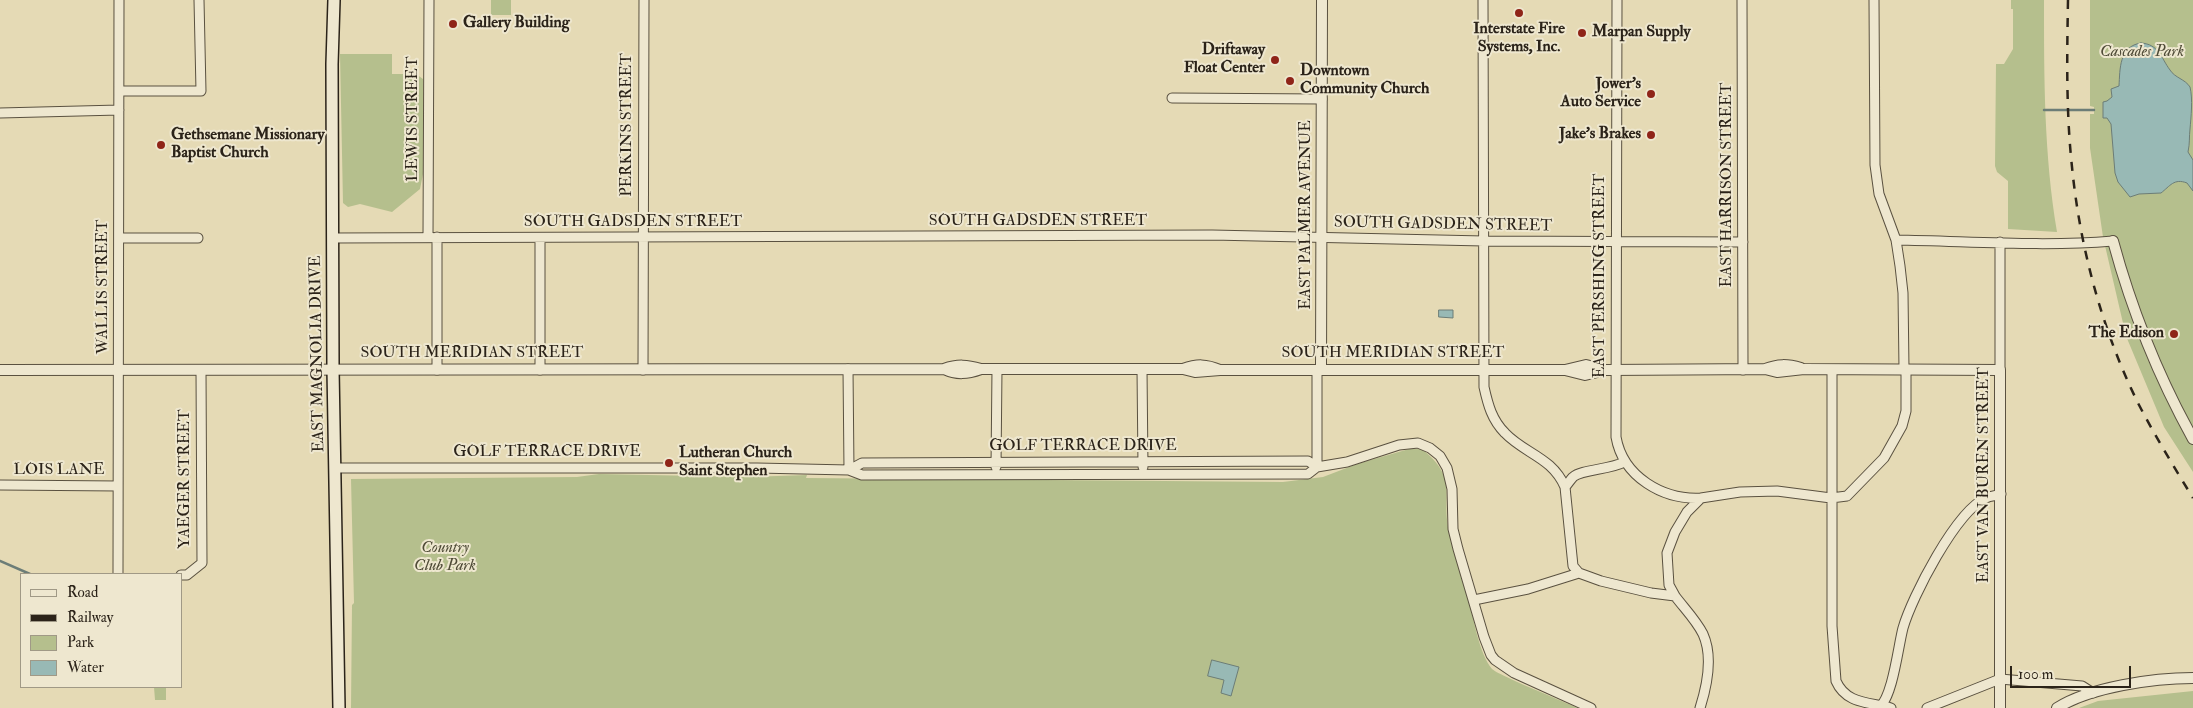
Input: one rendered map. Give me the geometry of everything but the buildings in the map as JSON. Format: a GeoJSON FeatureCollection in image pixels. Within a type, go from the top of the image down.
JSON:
{"type":"FeatureCollection","features":[{"type":"Feature","properties":{"kind":"main road","name":"EAST MAGNOLIA DRIVE"},"geometry":{"type":"LineString","coordinates":[[334,0],[332,64],[333,369],[339,708]]}},
{"type":"Feature","properties":{"kind":"street","name":"WALLIS STREET"},"geometry":{"type":"LineString","coordinates":[[118,573],[119,0]]}},
{"type":"Feature","properties":{"kind":"street"},"geometry":{"type":"LineString","coordinates":[[119,91],[201,91],[199,0]]}},
{"type":"Feature","properties":{"kind":"street","name":"LEWIS STREET"},"geometry":{"type":"LineString","coordinates":[[429,0],[432,237],[437,370]]}},
{"type":"Feature","properties":{"kind":"street","name":"PERKINS STREET"},"geometry":{"type":"LineString","coordinates":[[643,370],[644,0]]}},
{"type":"Feature","properties":{"kind":"street","name":"EAST PALMER AVENUE"},"geometry":{"type":"LineString","coordinates":[[1317,467],[1322,238],[1322,0]]}},
{"type":"Feature","properties":{"kind":"street"},"geometry":{"type":"LineString","coordinates":[[1483,0],[1484,387],[1487,403],[1497,424],[1513,441],[1551,466],[1566,487],[1573,566],[1579,574],[1601,582],[1651,593],[1675,596]]}},
{"type":"Feature","properties":{"kind":"street","name":"EAST PERSHING STREET"},"geometry":{"type":"LineString","coordinates":[[1617,0],[1616,242],[1611,370],[1616,437],[1620,456],[1638,476],[1666,493],[1681,498],[1702,498],[1757,490],[1831,498]]}},
{"type":"Feature","properties":{"kind":"street","name":"EAST HARRISON STREET"},"geometry":{"type":"LineString","coordinates":[[1742,0],[1743,370]]}},
{"type":"Feature","properties":{"kind":"street"},"geometry":{"type":"LineString","coordinates":[[1831,498],[1847,496],[1884,458],[1895,442],[1906,411],[1903,293],[1900,266],[1896,240],[1879,194],[1875,165],[1874,0]]}},
{"type":"Feature","properties":{"kind":"street"},"geometry":{"type":"LineString","coordinates":[[1172,98],[1322,99]]}},
{"type":"Feature","properties":{"kind":"street"},"geometry":{"type":"LineString","coordinates":[[0,113],[119,110]]}},
{"type":"Feature","properties":{"kind":"street","name":"SOUTH GADSDEN STREET"},"geometry":{"type":"LineString","coordinates":[[333,238],[1212,235],[1484,241],[1743,242]]}},
{"type":"Feature","properties":{"kind":"street"},"geometry":{"type":"LineString","coordinates":[[119,238],[198,238]]}},
{"type":"Feature","properties":{"kind":"street"},"geometry":{"type":"LineString","coordinates":[[540,238],[540,370]]}},
{"type":"Feature","properties":{"kind":"street"},"geometry":{"type":"LineString","coordinates":[[1896,240],[2056,245],[2113,241],[2126,287],[2151,354],[2170,397],[2193,439]]}},
{"type":"Feature","properties":{"kind":"street","name":"EAST VAN BUREN STREET"},"geometry":{"type":"LineString","coordinates":[[2000,242],[2000,708]]}},
{"type":"Feature","properties":{"kind":"street","name":"SOUTH MERIDIAN STREET"},"geometry":{"type":"LineString","coordinates":[[0,370],[944,369],[957,365],[967,365],[981,369],[1183,369],[1195,365],[1208,365],[1220,370],[1565,370],[1586,366],[1611,370],[1743,370],[1765,369],[1778,364],[1804,369],[1832,370],[2000,370]]}},
{"type":"Feature","properties":{"kind":"street"},"geometry":{"type":"LineString","coordinates":[[848,369],[849,470]]}},
{"type":"Feature","properties":{"kind":"street"},"geometry":{"type":"LineString","coordinates":[[996,475],[997,369]]}},
{"type":"Feature","properties":{"kind":"street"},"geometry":{"type":"LineString","coordinates":[[1142,369],[1142,474]]}},
{"type":"Feature","properties":{"kind":"street","name":"YAEGER STREET"},"geometry":{"type":"LineString","coordinates":[[182,574],[187,574],[202,563],[201,370]]}},
{"type":"Feature","properties":{"kind":"street"},"geometry":{"type":"LineString","coordinates":[[1832,370],[1832,626],[1836,681],[1840,689],[1849,698],[1884,707],[1903,628],[1912,604],[1951,532],[1971,509],[1985,498],[2001,494]]}},
{"type":"Feature","properties":{"kind":"street","name":"GOLF TERRACE DRIVE"},"geometry":{"type":"LineString","coordinates":[[336,468],[757,468],[849,470],[862,475],[1308,474],[1317,467],[1347,462],[1399,445],[1418,443],[1430,448],[1444,462],[1449,475],[1454,529],[1486,644],[1495,660],[1514,674],[1591,708]]}},
{"type":"Feature","properties":{"kind":"street","name":"GOLF TERRACE DRIVE"},"geometry":{"type":"LineString","coordinates":[[849,470],[862,463],[1308,461],[1317,467]]}},
{"type":"Feature","properties":{"kind":"street"},"geometry":{"type":"LineString","coordinates":[[1566,487],[1573,477],[1579,474],[1615,467],[1624,462]]}},
{"type":"Feature","properties":{"kind":"street","name":"LOIS LANE"},"geometry":{"type":"LineString","coordinates":[[0,485],[118,486]]}},
{"type":"Feature","properties":{"kind":"street"},"geometry":{"type":"LineString","coordinates":[[1700,708],[1708,665],[1706,641],[1696,623],[1675,596],[1670,585],[1667,553],[1675,532],[1687,512],[1702,498]]}},
{"type":"Feature","properties":{"kind":"street"},"geometry":{"type":"LineString","coordinates":[[1474,600],[1528,589],[1579,574]]}},
{"type":"Feature","properties":{"kind":"street"},"geometry":{"type":"LineString","coordinates":[[2057,708],[2078,697],[2093,693],[2160,679],[2193,678]]}},
{"type":"Feature","properties":{"kind":"street"},"geometry":{"type":"LineString","coordinates":[[1927,708],[2000,679],[2082,686],[2093,693]]}},
{"type":"Feature","properties":{"kind":"green space"},"geometry":{"type":"Polygon","coordinates":[[[491,0],[511,0],[511,15],[491,15],[491,0]]]}},
{"type":"Feature","properties":{"kind":"green space"},"geometry":{"type":"Polygon","coordinates":[[[2011,0],[2044,0],[2047,145],[2057,232],[2008,229],[2008,181],[1997,172],[1995,166],[1996,64],[2004,64],[2013,49],[2013,9],[2011,9],[2011,0]]]}},
{"type":"Feature","properties":{"kind":"green space","name":"Cascades Park"},"geometry":{"type":"Polygon","coordinates":[[[2090,0],[2193,0],[2193,472],[2164,427],[2126,336],[2103,237],[2090,148],[2090,114],[2094,114],[2094,107],[2090,106],[2090,0]]]}},
{"type":"Feature","properties":{"kind":"green space"},"geometry":{"type":"Polygon","coordinates":[[[340,54],[392,54],[392,74],[416,74],[423,79],[424,169],[420,189],[392,212],[360,204],[348,207],[343,203],[340,54]]]}},
{"type":"Feature","properties":{"kind":"green space","name":"Country Club Park"},"geometry":{"type":"Polygon","coordinates":[[[1409,449],[1422,449],[1441,469],[1445,478],[1449,531],[1487,662],[1497,672],[1578,708],[351,708],[352,605],[354,603],[351,479],[577,477],[599,474],[748,477],[807,475],[806,478],[1283,482],[1323,477],[1357,464],[1409,449]]]}},
{"type":"Feature","properties":{"kind":"green space"},"geometry":{"type":"Polygon","coordinates":[[[154,688],[166,688],[166,700],[155,700],[154,688]]]}},
{"type":"Feature","properties":{"kind":"green space"},"geometry":{"type":"Polygon","coordinates":[[[2193,691],[2193,708],[2079,708],[2098,701],[2193,691]]]}},
{"type":"Feature","properties":{"kind":"water"},"geometry":{"type":"Polygon","coordinates":[[[2141,43],[2156,49],[2172,73],[2190,87],[2192,108],[2188,152],[2193,160],[2193,191],[2187,183],[2179,181],[2161,193],[2139,194],[2130,197],[2118,182],[2115,173],[2111,124],[2107,118],[2103,118],[2103,102],[2112,97],[2111,89],[2119,86],[2122,59],[2125,53],[2134,45],[2141,43]]]}},
{"type":"Feature","properties":{"kind":"water"},"geometry":{"type":"Polygon","coordinates":[[[1439,310],[1453,310],[1453,318],[1439,317],[1439,310]]]}},
{"type":"Feature","properties":{"kind":"water"},"geometry":{"type":"Polygon","coordinates":[[[1212,660],[1239,667],[1231,696],[1221,693],[1224,680],[1208,676],[1212,660]]]}},
{"type":"Feature","properties":{"kind":"waterway"},"geometry":{"type":"LineString","coordinates":[[2044,110],[2094,110]]}},
{"type":"Feature","properties":{"kind":"waterway"},"geometry":{"type":"LineString","coordinates":[[0,561],[28,573]]}},
{"type":"Feature","properties":{"kind":"railway"},"geometry":{"type":"LineString","coordinates":[[2068,0],[2067,84],[2070,146],[2081,228],[2094,288],[2114,347],[2138,403],[2193,498]]}},
{"type":"Feature","properties":{"kind":"place","name":"Interstate Fire Systems, Inc."},"geometry":{"type":"Point","coordinates":[1519,13]}},
{"type":"Feature","properties":{"kind":"place","name":"Gallery Building"},"geometry":{"type":"Point","coordinates":[453,24]}},
{"type":"Feature","properties":{"kind":"place","name":"Marpan Supply"},"geometry":{"type":"Point","coordinates":[1582,33]}},
{"type":"Feature","properties":{"kind":"place","name":"Driftaway Float Center"},"geometry":{"type":"Point","coordinates":[1275,60]}},
{"type":"Feature","properties":{"kind":"place","name":"Downtown Community Church"},"geometry":{"type":"Point","coordinates":[1290,81]}},
{"type":"Feature","properties":{"kind":"place","name":"Jower's Auto Service"},"geometry":{"type":"Point","coordinates":[1651,94]}},
{"type":"Feature","properties":{"kind":"place","name":"Jake's Brakes"},"geometry":{"type":"Point","coordinates":[1651,135]}},
{"type":"Feature","properties":{"kind":"place","name":"Gethsemane Missionary Baptist Church"},"geometry":{"type":"Point","coordinates":[161,145]}},
{"type":"Feature","properties":{"kind":"place","name":"The Edison"},"geometry":{"type":"Point","coordinates":[2174,334]}},
{"type":"Feature","properties":{"kind":"place","name":"Lutheran Church Saint Stephen"},"geometry":{"type":"Point","coordinates":[669,463]}}]}
